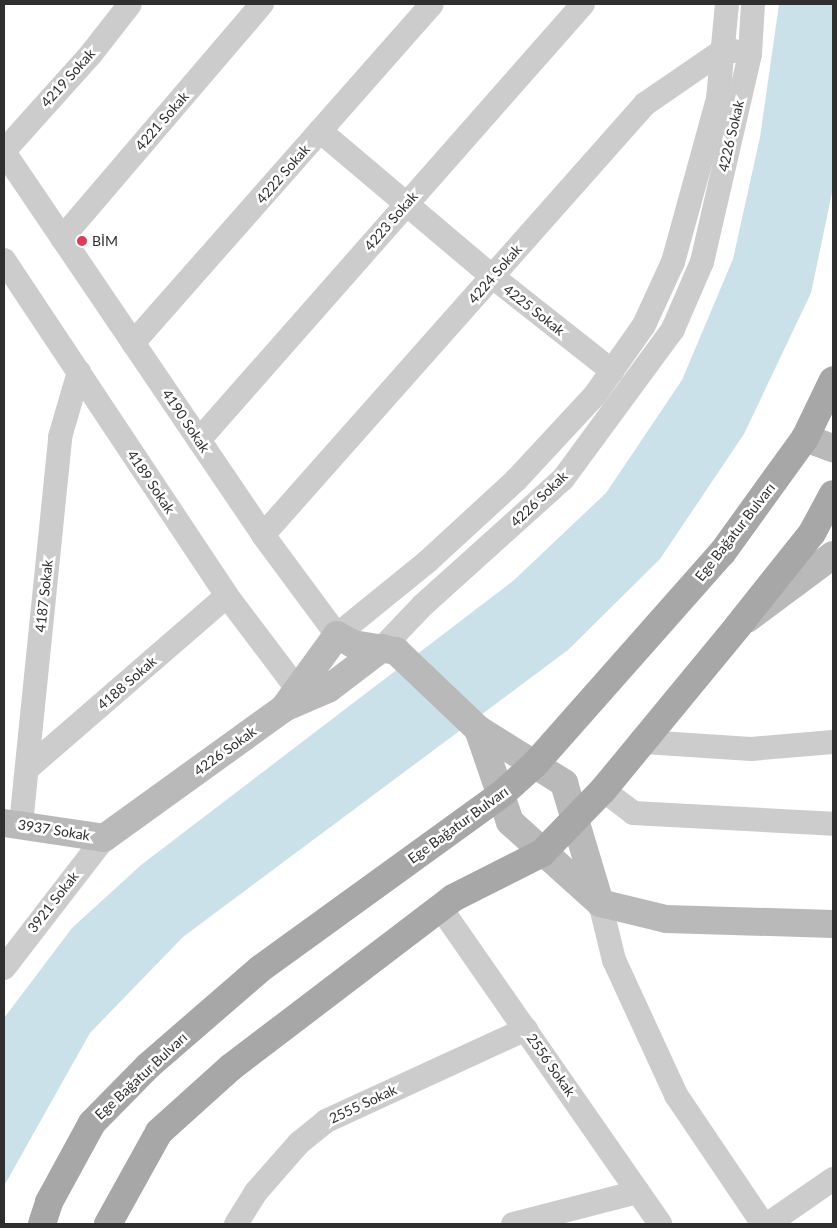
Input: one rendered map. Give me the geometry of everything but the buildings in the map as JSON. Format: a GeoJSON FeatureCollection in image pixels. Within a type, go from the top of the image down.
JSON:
{"type":"FeatureCollection","features":[{"type":"Feature","properties":{"kind":"main road","name":"Ege Bağatur Bulvarı"},"geometry":{"type":"LineString","coordinates":[[42,1224],[49,1202],[92,1123],[148,1066],[260,969],[503,793],[535,764],[722,554],[805,438],[833,380]]}},
{"type":"Feature","properties":{"kind":"main road"},"geometry":{"type":"LineString","coordinates":[[805,438],[833,448]]}},
{"type":"Feature","properties":{"kind":"main road"},"geometry":{"type":"LineString","coordinates":[[108,1224],[159,1132],[230,1068],[440,907],[464,890],[542,853],[576,819],[644,742],[812,533],[833,494]]}},
{"type":"Feature","properties":{"kind":"main road"},"geometry":{"type":"LineString","coordinates":[[738,626],[833,554]]}},
{"type":"Feature","properties":{"kind":"main road","name":"4190 Sokak"},"geometry":{"type":"LineString","coordinates":[[337,635],[353,644],[389,650]]}},
{"type":"Feature","properties":{"kind":"main road"},"geometry":{"type":"LineString","coordinates":[[296,699],[337,635]]}},
{"type":"Feature","properties":{"kind":"main road","name":"4226 Sokak"},"geometry":{"type":"LineString","coordinates":[[104,838],[296,699],[328,689],[389,650]]}},
{"type":"Feature","properties":{"kind":"main road"},"geometry":{"type":"LineString","coordinates":[[389,650],[478,728],[564,783],[600,903]]}},
{"type":"Feature","properties":{"kind":"main road"},"geometry":{"type":"LineString","coordinates":[[478,728],[503,793],[510,822],[542,853],[600,903],[666,918],[833,924]]}},
{"type":"Feature","properties":{"kind":"main road","name":"3937 Sokak"},"geometry":{"type":"LineString","coordinates":[[12,823],[104,838]]}},
{"type":"Feature","properties":{"kind":"street","name":"4219 Sokak"},"geometry":{"type":"LineString","coordinates":[[4,151],[90,54],[130,4]]}},
{"type":"Feature","properties":{"kind":"street","name":"4221 Sokak"},"geometry":{"type":"LineString","coordinates":[[62,238],[262,4]]}},
{"type":"Feature","properties":{"kind":"street","name":"4222 Sokak"},"geometry":{"type":"LineString","coordinates":[[133,343],[432,4]]}},
{"type":"Feature","properties":{"kind":"street","name":"4223 Sokak"},"geometry":{"type":"LineString","coordinates":[[199,440],[583,4]]}},
{"type":"Feature","properties":{"kind":"street"},"geometry":{"type":"LineString","coordinates":[[337,635],[428,561],[516,480],[595,395],[644,325],[673,262],[718,99],[725,49],[727,4]]}},
{"type":"Feature","properties":{"kind":"street","name":"4226 Sokak"},"geometry":{"type":"LineString","coordinates":[[389,650],[423,605],[563,479],[673,330],[702,262],[750,54],[753,4]]}},
{"type":"Feature","properties":{"kind":"street"},"geometry":{"type":"LineString","coordinates":[[725,49],[750,54]]}},
{"type":"Feature","properties":{"kind":"street","name":"4224 Sokak"},"geometry":{"type":"LineString","coordinates":[[263,535],[645,104],[725,49]]}},
{"type":"Feature","properties":{"kind":"street","name":"4225 Sokak"},"geometry":{"type":"LineString","coordinates":[[320,130],[493,277],[612,371]]}},
{"type":"Feature","properties":{"kind":"street","name":"4190 Sokak"},"geometry":{"type":"LineString","coordinates":[[4,151],[263,535],[337,635]]}},
{"type":"Feature","properties":{"kind":"street","name":"4189 Sokak"},"geometry":{"type":"LineString","coordinates":[[4,260],[296,699]]}},
{"type":"Feature","properties":{"kind":"street","name":"4187 Sokak"},"geometry":{"type":"LineString","coordinates":[[12,823],[27,769],[60,437],[79,372]]}},
{"type":"Feature","properties":{"kind":"street","name":"4188 Sokak"},"geometry":{"type":"LineString","coordinates":[[27,769],[227,596]]}},
{"type":"Feature","properties":{"kind":"street"},"geometry":{"type":"LineString","coordinates":[[644,742],[751,749],[833,742]]}},
{"type":"Feature","properties":{"kind":"street"},"geometry":{"type":"LineString","coordinates":[[603,790],[633,812],[833,824]]}},
{"type":"Feature","properties":{"kind":"street","name":"3921 Sokak"},"geometry":{"type":"LineString","coordinates":[[4,968],[104,838]]}},
{"type":"Feature","properties":{"kind":"street"},"geometry":{"type":"LineString","coordinates":[[600,903],[614,960],[676,1095],[763,1224]]}},
{"type":"Feature","properties":{"kind":"street","name":"2556 Sokak"},"geometry":{"type":"LineString","coordinates":[[440,907],[660,1224]]}},
{"type":"Feature","properties":{"kind":"street","name":"2555 Sokak"},"geometry":{"type":"LineString","coordinates":[[236,1224],[256,1192],[292,1150],[326,1121],[526,1029]]}},
{"type":"Feature","properties":{"kind":"street"},"geometry":{"type":"LineString","coordinates":[[768,1224],[833,1179]]}},
{"type":"Feature","properties":{"kind":"street"},"geometry":{"type":"LineString","coordinates":[[513,1224],[638,1192]]}},
{"type":"Feature","properties":{"kind":"water"},"geometry":{"type":"Polygon","coordinates":[[[779,4],[833,4],[833,188],[811,293],[744,434],[660,559],[568,650],[183,937],[90,1033],[4,1186],[4,1018],[72,928],[141,865],[513,581],[606,493],[682,380],[733,259],[760,137],[779,4]]]}},
{"type":"Feature","properties":{"kind":"place","name":"BİM"},"geometry":{"type":"Point","coordinates":[82,241]}}]}
